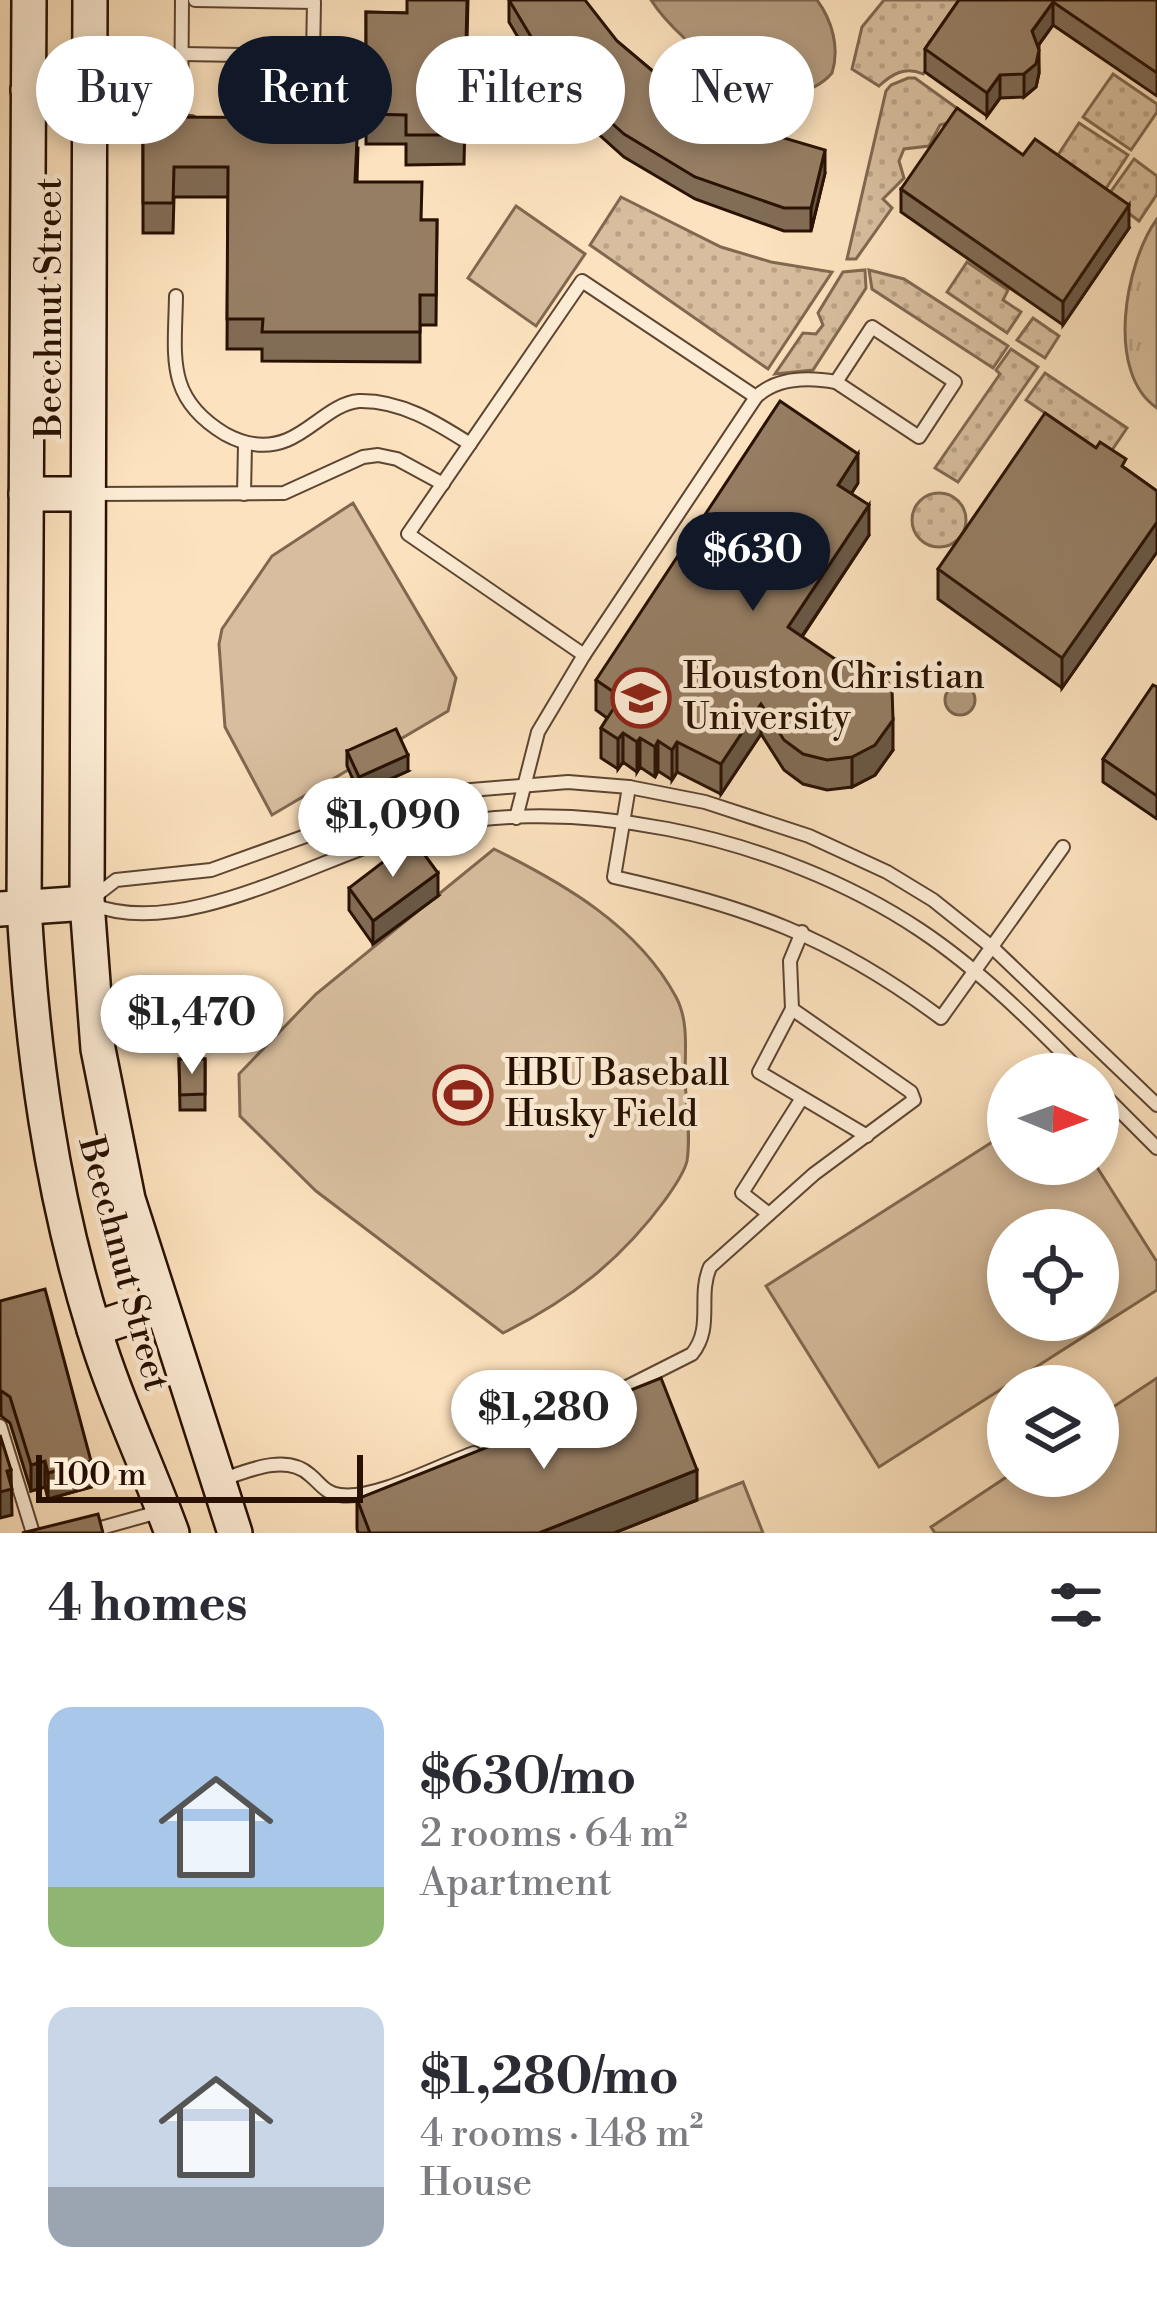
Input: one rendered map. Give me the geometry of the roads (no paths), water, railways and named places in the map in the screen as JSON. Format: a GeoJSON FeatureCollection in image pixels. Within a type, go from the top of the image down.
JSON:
{"type":"FeatureCollection","features":[{"type":"Feature","properties":{"kind":"main road","name":"Beechnut Street"},"geometry":{"type":"LineString","coordinates":[[29,0],[26,494],[12,908],[56,1179],[94,1329],[168,1522]]}},
{"type":"Feature","properties":{"kind":"main road","name":"Beechnut Street"},"geometry":{"type":"LineString","coordinates":[[90,0],[90,36]]}},
{"type":"Feature","properties":{"kind":"main road"},"geometry":{"type":"LineString","coordinates":[[28,90],[36,90]]}},
{"type":"Feature","properties":{"kind":"main road","name":"Beechnut Street"},"geometry":{"type":"LineString","coordinates":[[89,144],[87,903],[98,1049],[128,1199],[235,1533]]}},
{"type":"Feature","properties":{"kind":"main road"},"geometry":{"type":"LineString","coordinates":[[26,494],[88,494]]}},
{"type":"Feature","properties":{"kind":"main road"},"geometry":{"type":"LineString","coordinates":[[12,908],[87,903]]}},
{"type":"Feature","properties":{"kind":"main road"},"geometry":{"type":"LineString","coordinates":[[94,1329],[160,1306]]}},
{"type":"Feature","properties":{"kind":"lane"},"geometry":{"type":"LineString","coordinates":[[182,0],[182,36]]}},
{"type":"Feature","properties":{"kind":"lane"},"geometry":{"type":"LineString","coordinates":[[195,0],[314,2],[313,36]]}},
{"type":"Feature","properties":{"kind":"lane"},"geometry":{"type":"LineString","coordinates":[[194,122],[202,122]]}},
{"type":"Feature","properties":{"kind":"lane"},"geometry":{"type":"LineString","coordinates":[[584,655],[408,534],[582,281],[756,397]]}},
{"type":"Feature","properties":{"kind":"lane"},"geometry":{"type":"LineString","coordinates":[[176,296],[175,357],[186,398],[194,412],[245,444],[285,441],[337,408],[365,401],[411,410],[470,444]]}},
{"type":"Feature","properties":{"kind":"lane"},"geometry":{"type":"LineString","coordinates":[[516,818],[538,732],[756,397],[774,384],[836,382],[919,437],[955,382],[872,327],[836,382]]}},
{"type":"Feature","properties":{"kind":"lane"},"geometry":{"type":"LineString","coordinates":[[244,494],[245,444]]}},
{"type":"Feature","properties":{"kind":"lane"},"geometry":{"type":"LineString","coordinates":[[88,494],[284,493],[363,457],[378,455],[397,459],[442,484]]}},
{"type":"Feature","properties":{"kind":"lane"},"geometry":{"type":"LineString","coordinates":[[87,903],[116,880],[211,870],[423,794],[526,782],[629,787],[705,802],[809,836],[887,872],[933,900],[993,948],[1157,1105]]}},
{"type":"Feature","properties":{"kind":"lane"},"geometry":{"type":"LineString","coordinates":[[629,787],[614,877],[708,899],[802,932],[884,975],[941,1018],[1063,847]]}},
{"type":"Feature","properties":{"kind":"lane"},"geometry":{"type":"LineString","coordinates":[[87,903],[116,914],[228,899],[401,835],[516,818],[624,822],[733,844],[834,884],[918,928],[976,972],[1061,1053]]}},
{"type":"Feature","properties":{"kind":"lane"},"geometry":{"type":"LineString","coordinates":[[802,932],[790,961],[792,1009],[759,1072],[867,1136]]}},
{"type":"Feature","properties":{"kind":"lane"},"geometry":{"type":"LineString","coordinates":[[562,1419],[692,1354],[705,1329],[705,1280],[710,1268],[769,1214],[914,1100],[911,1092],[792,1009]]}},
{"type":"Feature","properties":{"kind":"lane"},"geometry":{"type":"LineString","coordinates":[[769,1214],[742,1193],[802,1098]]}},
{"type":"Feature","properties":{"kind":"lane"},"geometry":{"type":"LineString","coordinates":[[1119,1110],[1157,1148]]}},
{"type":"Feature","properties":{"kind":"lane"},"geometry":{"type":"LineString","coordinates":[[0,1426],[33,1533]]}},
{"type":"Feature","properties":{"kind":"lane"},"geometry":{"type":"LineString","coordinates":[[216,1481],[289,1464],[302,1468],[324,1490],[347,1496],[367,1493],[487,1448]]}},
{"type":"Feature","properties":{"kind":"lane"},"geometry":{"type":"LineString","coordinates":[[82,1533],[168,1522]]}},
{"type":"Feature","properties":{"kind":"place","name":"Houston Christian University"},"geometry":{"type":"Point","coordinates":[641,698]}},
{"type":"Feature","properties":{"kind":"place","name":"HBU Baseball Husky Field"},"geometry":{"type":"Point","coordinates":[463,1095]}}]}
